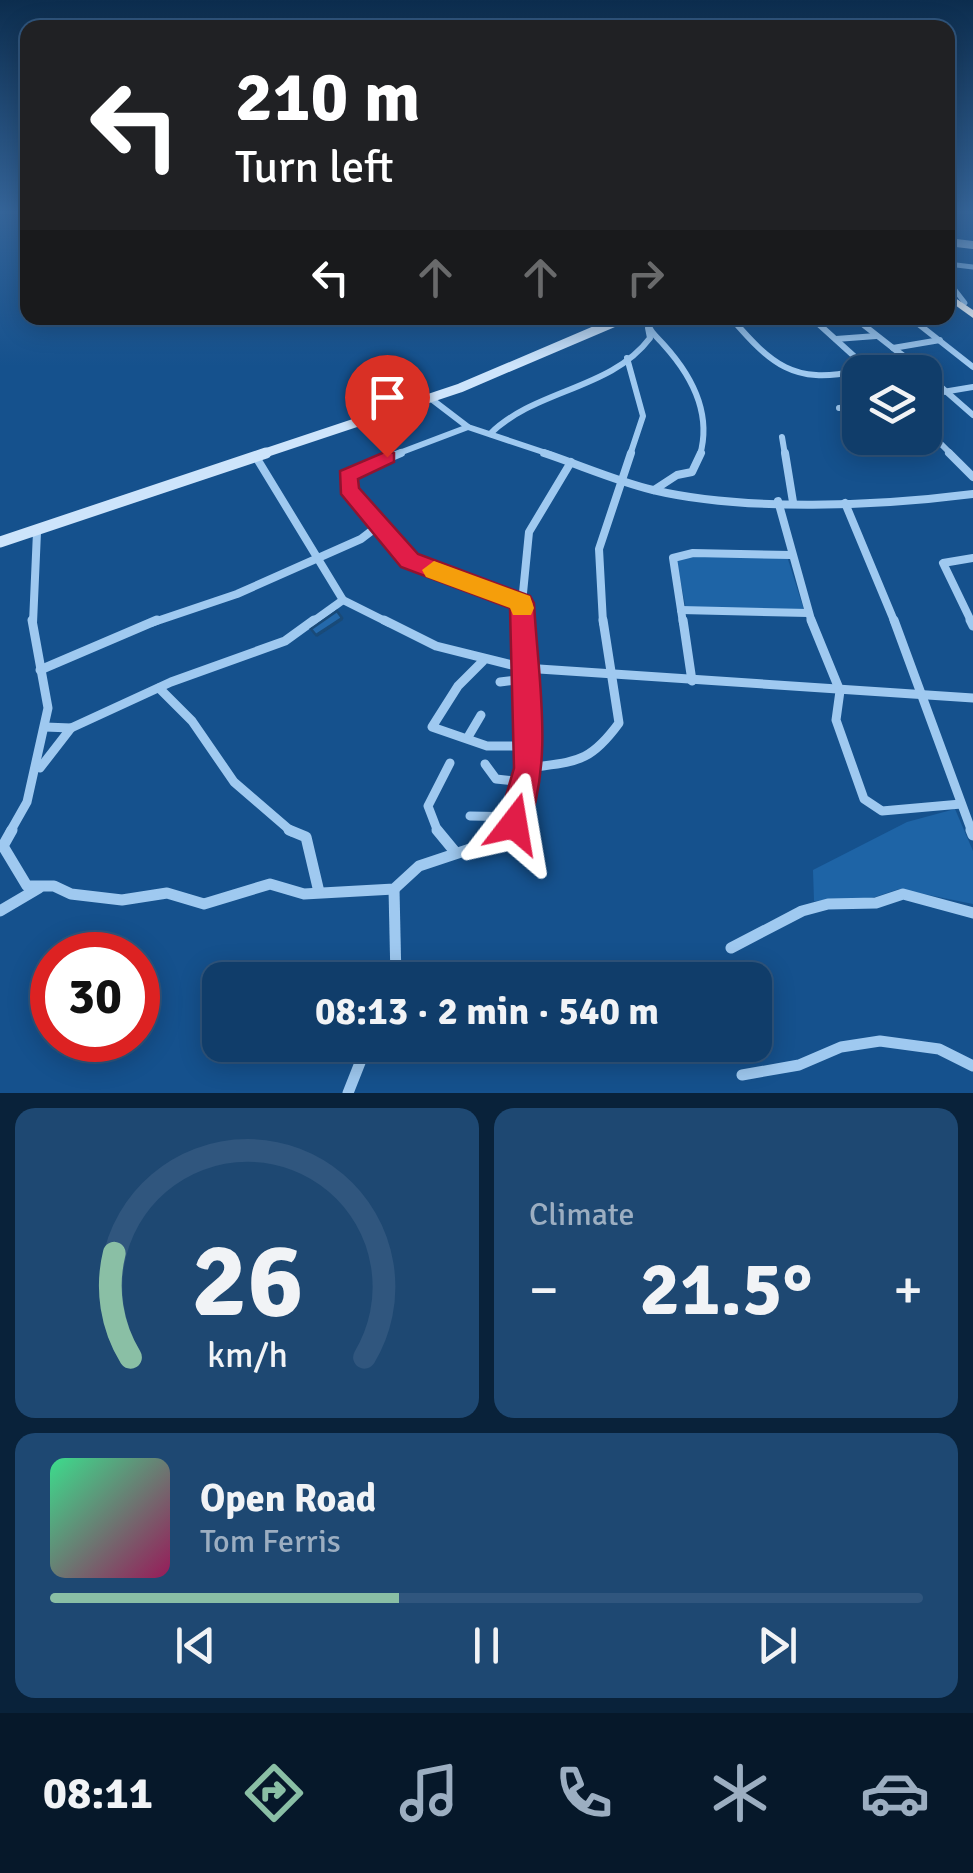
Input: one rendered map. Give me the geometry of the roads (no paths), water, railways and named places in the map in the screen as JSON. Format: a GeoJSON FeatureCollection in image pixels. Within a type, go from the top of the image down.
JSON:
{"type":"FeatureCollection","features":[{"type":"Feature","properties":{"kind":"highway"},"geometry":{"type":"LineString","coordinates":[[961,302],[973,315]]}},
{"type":"Feature","properties":{"kind":"main road"},"geometry":{"type":"LineString","coordinates":[[0,542],[430,398],[607,325]]}},
{"type":"Feature","properties":{"kind":"street"},"geometry":{"type":"LineString","coordinates":[[490,434],[526,405],[573,388],[646,346],[647,325]]}},
{"type":"Feature","properties":{"kind":"street"},"geometry":{"type":"LineString","coordinates":[[738,325],[781,368],[804,378],[856,370],[854,357],[820,325]]}},
{"type":"Feature","properties":{"kind":"street"},"geometry":{"type":"LineString","coordinates":[[863,325],[901,355]]}},
{"type":"Feature","properties":{"kind":"street"},"geometry":{"type":"LineString","coordinates":[[920,325],[973,367]]}},
{"type":"Feature","properties":{"kind":"street"},"geometry":{"type":"LineString","coordinates":[[648,328],[696,386],[707,426],[701,460],[692,472],[664,481],[654,490]]}},
{"type":"Feature","properties":{"kind":"street"},"geometry":{"type":"LineString","coordinates":[[836,339],[876,336]]}},
{"type":"Feature","properties":{"kind":"street"},"geometry":{"type":"LineString","coordinates":[[892,348],[940,340]]}},
{"type":"Feature","properties":{"kind":"street"},"geometry":{"type":"LineString","coordinates":[[528,768],[570,762],[598,752],[619,723],[618,696],[610,674],[600,549],[643,416],[628,358]]}},
{"type":"Feature","properties":{"kind":"street"},"geometry":{"type":"LineString","coordinates":[[942,387],[973,415]]}},
{"type":"Feature","properties":{"kind":"street"},"geometry":{"type":"LineString","coordinates":[[942,392],[973,387]]}},
{"type":"Feature","properties":{"kind":"street"},"geometry":{"type":"LineString","coordinates":[[430,398],[468,427],[654,490],[794,502],[903,503],[973,494]]}},
{"type":"Feature","properties":{"kind":"street"},"geometry":{"type":"LineString","coordinates":[[468,427],[348,476],[349,489],[410,561],[522,603]]}},
{"type":"Feature","properties":{"kind":"street"},"geometry":{"type":"LineString","coordinates":[[782,438],[794,502]]}},
{"type":"Feature","properties":{"kind":"street"},"geometry":{"type":"LineString","coordinates":[[942,445],[973,476]]}},
{"type":"Feature","properties":{"kind":"street"},"geometry":{"type":"LineString","coordinates":[[256,457],[304,533],[313,557],[343,600],[436,646],[524,673],[610,674],[970,701]]}},
{"type":"Feature","properties":{"kind":"street"},"geometry":{"type":"LineString","coordinates":[[37,532],[32,618],[48,708],[27,802],[3,839],[3,846],[27,886],[122,900],[167,893],[204,904],[270,884],[304,894],[394,889],[419,866],[500,839],[516,818],[528,768],[522,603],[529,532],[571,462]]}},
{"type":"Feature","properties":{"kind":"street"},"geometry":{"type":"LineString","coordinates":[[778,501],[808,613],[840,691],[836,720],[856,784],[870,805],[882,811],[961,804]]}},
{"type":"Feature","properties":{"kind":"street"},"geometry":{"type":"LineString","coordinates":[[845,502],[882,586],[919,696],[973,835]]}},
{"type":"Feature","properties":{"kind":"street"},"geometry":{"type":"LineString","coordinates":[[40,670],[155,621],[237,594],[313,557],[361,540],[378,526]]}},
{"type":"Feature","properties":{"kind":"street"},"geometry":{"type":"LineString","coordinates":[[692,680],[673,558],[693,553],[790,555]]}},
{"type":"Feature","properties":{"kind":"street"},"geometry":{"type":"LineString","coordinates":[[973,558],[942,563],[973,626]]}},
{"type":"Feature","properties":{"kind":"street"},"geometry":{"type":"LineString","coordinates":[[45,728],[71,728],[159,688],[286,641],[343,600]]}},
{"type":"Feature","properties":{"kind":"street"},"geometry":{"type":"LineString","coordinates":[[681,610],[808,613]]}},
{"type":"Feature","properties":{"kind":"street"},"geometry":{"type":"LineString","coordinates":[[482,661],[451,696],[432,727],[487,746],[528,746]]}},
{"type":"Feature","properties":{"kind":"street"},"geometry":{"type":"LineString","coordinates":[[500,682],[524,673]]}},
{"type":"Feature","properties":{"kind":"street"},"geometry":{"type":"LineString","coordinates":[[159,688],[192,721],[234,782],[295,835],[306,838],[319,892]]}},
{"type":"Feature","properties":{"kind":"street"},"geometry":{"type":"LineString","coordinates":[[468,737],[481,716]]}},
{"type":"Feature","properties":{"kind":"street"},"geometry":{"type":"LineString","coordinates":[[34,779],[46,757],[71,728]]}},
{"type":"Feature","properties":{"kind":"street"},"geometry":{"type":"LineString","coordinates":[[450,762],[428,806],[440,838],[456,853]]}},
{"type":"Feature","properties":{"kind":"street"},"geometry":{"type":"LineString","coordinates":[[484,764],[496,779],[525,782]]}},
{"type":"Feature","properties":{"kind":"street"},"geometry":{"type":"LineString","coordinates":[[470,816],[516,818]]}},
{"type":"Feature","properties":{"kind":"street"},"geometry":{"type":"LineString","coordinates":[[0,911],[44,886]]}},
{"type":"Feature","properties":{"kind":"street"},"geometry":{"type":"LineString","coordinates":[[394,889],[396,962]]}},
{"type":"Feature","properties":{"kind":"street"},"geometry":{"type":"LineString","coordinates":[[731,948],[749,944],[802,911],[830,904],[880,906],[903,894],[973,913]]}},
{"type":"Feature","properties":{"kind":"street"},"geometry":{"type":"LineString","coordinates":[[742,1075],[768,1067],[799,1066],[820,1052],[887,1042],[957,1053],[973,1066]]}},
{"type":"Feature","properties":{"kind":"street"},"geometry":{"type":"LineString","coordinates":[[348,1093],[360,1062]]}}]}
